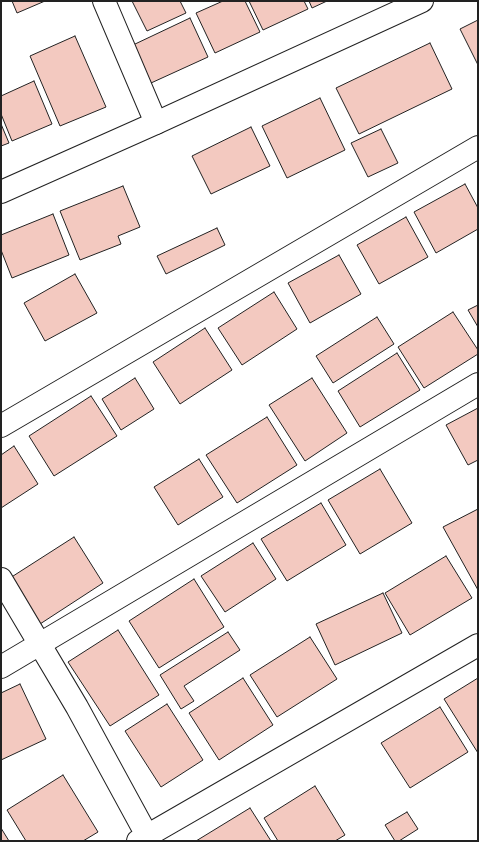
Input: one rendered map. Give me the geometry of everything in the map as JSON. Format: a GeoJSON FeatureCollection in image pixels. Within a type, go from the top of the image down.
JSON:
{"type":"FeatureCollection","features":[{"type":"Feature","properties":{"kind":"street"},"geometry":{"type":"LineString","coordinates":[[104,1],[156,123]]}},
{"type":"Feature","properties":{"kind":"street"},"geometry":{"type":"LineString","coordinates":[[1,192],[156,123],[422,1]]}},
{"type":"Feature","properties":{"kind":"street"},"geometry":{"type":"LineString","coordinates":[[1,426],[478,147]]}},
{"type":"Feature","properties":{"kind":"street"},"geometry":{"type":"LineString","coordinates":[[1,667],[478,384]]}},
{"type":"Feature","properties":{"kind":"street"},"geometry":{"type":"LineString","coordinates":[[1,579],[77,707],[145,839],[478,645]]}},
{"type":"Feature","properties":{"kind":"building"},"geometry":{"type":"Polygon","coordinates":[[[12,1],[45,1],[17,13],[12,1]]]}},
{"type":"Feature","properties":{"kind":"building"},"geometry":{"type":"Polygon","coordinates":[[[132,1],[180,1],[186,13],[147,31],[132,1]]]}},
{"type":"Feature","properties":{"kind":"building"},"geometry":{"type":"Polygon","coordinates":[[[223,1],[245,1],[260,32],[215,53],[196,13],[223,1]]]}},
{"type":"Feature","properties":{"kind":"building"},"geometry":{"type":"Polygon","coordinates":[[[249,1],[304,1],[308,9],[263,30],[249,1]]]}},
{"type":"Feature","properties":{"kind":"building"},"geometry":{"type":"Polygon","coordinates":[[[309,1],[327,1],[312,8],[309,1]]]}},
{"type":"Feature","properties":{"kind":"building"},"geometry":{"type":"Polygon","coordinates":[[[190,18],[208,57],[151,83],[133,45],[190,18]]]}},
{"type":"Feature","properties":{"kind":"building"},"geometry":{"type":"Polygon","coordinates":[[[478,20],[478,65],[460,29],[478,20]]]}},
{"type":"Feature","properties":{"kind":"building"},"geometry":{"type":"Polygon","coordinates":[[[75,36],[106,107],[60,126],[30,56],[75,36]]]}},
{"type":"Feature","properties":{"kind":"building"},"geometry":{"type":"Polygon","coordinates":[[[430,43],[452,89],[359,134],[336,88],[430,43]]]}},
{"type":"Feature","properties":{"kind":"building"},"geometry":{"type":"Polygon","coordinates":[[[34,81],[52,124],[12,141],[1,114],[1,96],[34,81]]]}},
{"type":"Feature","properties":{"kind":"building"},"geometry":{"type":"Polygon","coordinates":[[[320,98],[345,150],[287,178],[262,126],[320,98]]]}},
{"type":"Feature","properties":{"kind":"building"},"geometry":{"type":"Polygon","coordinates":[[[1,124],[9,143],[1,146],[1,124]]]}},
{"type":"Feature","properties":{"kind":"building"},"geometry":{"type":"Polygon","coordinates":[[[251,127],[270,166],[211,194],[192,156],[251,127]]]}},
{"type":"Feature","properties":{"kind":"building"},"geometry":{"type":"Polygon","coordinates":[[[381,129],[398,163],[368,177],[351,143],[381,129]]]}},
{"type":"Feature","properties":{"kind":"building"},"geometry":{"type":"Polygon","coordinates":[[[465,184],[478,208],[478,229],[436,253],[414,212],[465,184]]]}},
{"type":"Feature","properties":{"kind":"building"},"geometry":{"type":"Polygon","coordinates":[[[123,186],[140,227],[118,236],[121,244],[80,260],[60,211],[123,186]]]}},
{"type":"Feature","properties":{"kind":"building"},"geometry":{"type":"Polygon","coordinates":[[[53,214],[69,255],[12,278],[1,250],[1,235],[53,214]]]}},
{"type":"Feature","properties":{"kind":"building"},"geometry":{"type":"Polygon","coordinates":[[[406,217],[428,257],[379,284],[357,245],[406,217]]]}},
{"type":"Feature","properties":{"kind":"building"},"geometry":{"type":"Polygon","coordinates":[[[217,228],[225,245],[166,274],[157,256],[217,228]]]}},
{"type":"Feature","properties":{"kind":"building"},"geometry":{"type":"Polygon","coordinates":[[[339,255],[361,294],[310,323],[288,283],[339,255]]]}},
{"type":"Feature","properties":{"kind":"building"},"geometry":{"type":"Polygon","coordinates":[[[75,274],[97,313],[45,341],[24,303],[75,274]]]}},
{"type":"Feature","properties":{"kind":"building"},"geometry":{"type":"Polygon","coordinates":[[[274,292],[297,329],[242,365],[218,328],[274,292]]]}},
{"type":"Feature","properties":{"kind":"building"},"geometry":{"type":"Polygon","coordinates":[[[478,305],[478,327],[468,310],[478,305]]]}},
{"type":"Feature","properties":{"kind":"building"},"geometry":{"type":"Polygon","coordinates":[[[453,312],[478,350],[478,354],[424,388],[398,347],[453,312]]]}},
{"type":"Feature","properties":{"kind":"building"},"geometry":{"type":"Polygon","coordinates":[[[377,317],[394,344],[333,383],[316,356],[377,317]]]}},
{"type":"Feature","properties":{"kind":"building"},"geometry":{"type":"Polygon","coordinates":[[[205,328],[232,370],[180,404],[153,362],[205,328]]]}},
{"type":"Feature","properties":{"kind":"building"},"geometry":{"type":"Polygon","coordinates":[[[397,353],[420,390],[360,427],[338,391],[397,353]]]}},
{"type":"Feature","properties":{"kind":"building"},"geometry":{"type":"Polygon","coordinates":[[[135,378],[154,409],[121,430],[102,399],[135,378]]]}},
{"type":"Feature","properties":{"kind":"building"},"geometry":{"type":"Polygon","coordinates":[[[312,378],[347,433],[305,461],[269,405],[312,378]]]}},
{"type":"Feature","properties":{"kind":"building"},"geometry":{"type":"Polygon","coordinates":[[[91,396],[117,436],[54,476],[29,436],[91,396]]]}},
{"type":"Feature","properties":{"kind":"building"},"geometry":{"type":"Polygon","coordinates":[[[478,408],[478,460],[468,465],[446,425],[478,408]]]}},
{"type":"Feature","properties":{"kind":"building"},"geometry":{"type":"Polygon","coordinates":[[[267,417],[297,465],[237,503],[206,455],[267,417]]]}},
{"type":"Feature","properties":{"kind":"building"},"geometry":{"type":"Polygon","coordinates":[[[14,446],[38,484],[1,508],[1,455],[14,446]]]}},
{"type":"Feature","properties":{"kind":"building"},"geometry":{"type":"Polygon","coordinates":[[[199,459],[223,497],[178,525],[154,487],[199,459]]]}},
{"type":"Feature","properties":{"kind":"building"},"geometry":{"type":"Polygon","coordinates":[[[380,469],[412,523],[360,554],[328,500],[380,469]]]}},
{"type":"Feature","properties":{"kind":"building"},"geometry":{"type":"Polygon","coordinates":[[[321,503],[346,545],[287,581],[261,539],[321,503]]]}},
{"type":"Feature","properties":{"kind":"building"},"geometry":{"type":"Polygon","coordinates":[[[478,509],[478,590],[443,527],[478,509]]]}},
{"type":"Feature","properties":{"kind":"building"},"geometry":{"type":"Polygon","coordinates":[[[74,537],[103,583],[40,624],[10,578],[74,537]]]}},
{"type":"Feature","properties":{"kind":"building"},"geometry":{"type":"Polygon","coordinates":[[[253,543],[276,579],[225,612],[201,576],[253,543]]]}},
{"type":"Feature","properties":{"kind":"building"},"geometry":{"type":"Polygon","coordinates":[[[446,556],[472,598],[410,635],[385,593],[446,556]]]}},
{"type":"Feature","properties":{"kind":"building"},"geometry":{"type":"Polygon","coordinates":[[[194,579],[224,627],[159,668],[129,621],[194,579]]]}},
{"type":"Feature","properties":{"kind":"building"},"geometry":{"type":"Polygon","coordinates":[[[383,593],[402,633],[335,665],[316,624],[383,593]]]}},
{"type":"Feature","properties":{"kind":"building"},"geometry":{"type":"Polygon","coordinates":[[[118,630],[159,695],[110,726],[68,662],[118,630]]]}},
{"type":"Feature","properties":{"kind":"building"},"geometry":{"type":"Polygon","coordinates":[[[228,632],[240,650],[184,686],[194,701],[181,709],[160,675],[228,632]]]}},
{"type":"Feature","properties":{"kind":"building"},"geometry":{"type":"Polygon","coordinates":[[[310,637],[337,679],[277,717],[250,675],[310,637]]]}},
{"type":"Feature","properties":{"kind":"building"},"geometry":{"type":"Polygon","coordinates":[[[243,678],[273,725],[219,760],[189,713],[243,678]]]}},
{"type":"Feature","properties":{"kind":"building"},"geometry":{"type":"Polygon","coordinates":[[[478,678],[478,753],[444,699],[478,678]]]}},
{"type":"Feature","properties":{"kind":"building"},"geometry":{"type":"Polygon","coordinates":[[[20,684],[46,739],[1,760],[1,693],[20,684]]]}},
{"type":"Feature","properties":{"kind":"building"},"geometry":{"type":"Polygon","coordinates":[[[167,704],[203,760],[161,787],[125,731],[167,704]]]}},
{"type":"Feature","properties":{"kind":"building"},"geometry":{"type":"Polygon","coordinates":[[[440,707],[468,752],[410,788],[381,743],[440,707]]]}},
{"type":"Feature","properties":{"kind":"building"},"geometry":{"type":"Polygon","coordinates":[[[63,775],[98,832],[83,841],[26,841],[7,810],[63,775]]]}},
{"type":"Feature","properties":{"kind":"building"},"geometry":{"type":"Polygon","coordinates":[[[315,786],[345,835],[335,841],[278,841],[264,818],[315,786]]]}},
{"type":"Feature","properties":{"kind":"building"},"geometry":{"type":"Polygon","coordinates":[[[250,808],[271,841],[196,841],[250,808]]]}},
{"type":"Feature","properties":{"kind":"building"},"geometry":{"type":"Polygon","coordinates":[[[407,812],[418,829],[399,841],[395,841],[385,825],[407,812]]]}},
{"type":"Feature","properties":{"kind":"building"},"geometry":{"type":"Polygon","coordinates":[[[1,828],[9,841],[1,841],[1,828]]]}}]}
